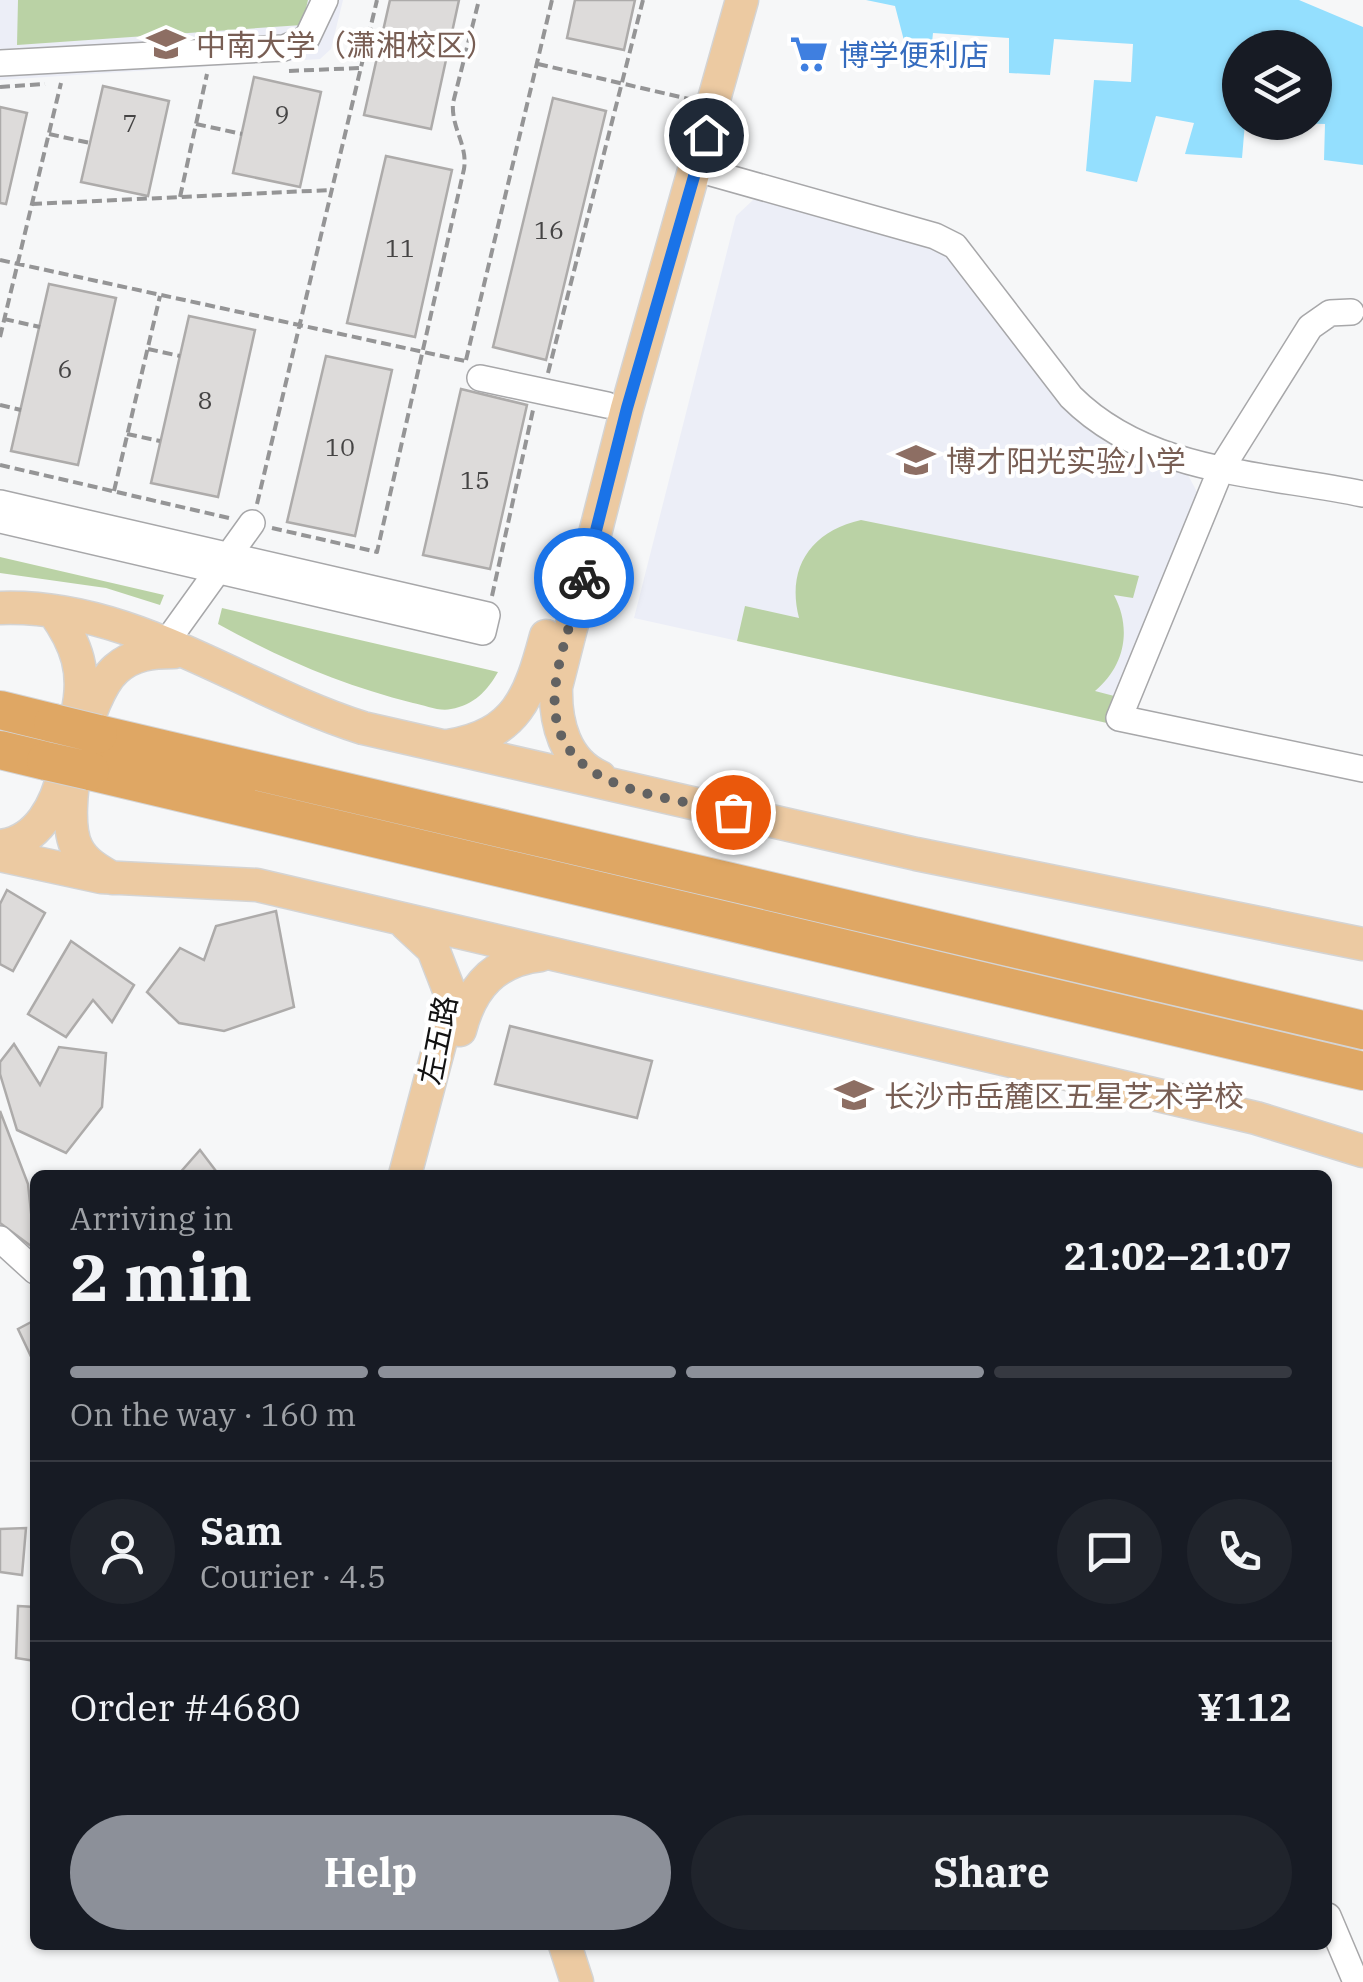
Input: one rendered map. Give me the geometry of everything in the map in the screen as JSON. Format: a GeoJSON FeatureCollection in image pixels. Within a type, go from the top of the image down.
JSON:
{"type":"FeatureCollection","features":[{"type":"Feature","properties":{"kind":"highway"},"geometry":{"type":"LineString","coordinates":[[0,710],[1363,1030]]}},
{"type":"Feature","properties":{"kind":"highway"},"geometry":{"type":"LineString","coordinates":[[0,750],[1363,1074]]}},
{"type":"Feature","properties":{"kind":"highway"},"geometry":{"type":"LineString","coordinates":[[1012,948],[1111,961],[1363,1011]]}},
{"type":"Feature","properties":{"kind":"main road"},"geometry":{"type":"LineString","coordinates":[[440,747],[471,740],[506,722],[529,695],[606,405],[721,0]]}},
{"type":"Feature","properties":{"kind":"main road"},"geometry":{"type":"LineString","coordinates":[[623,786],[586,770],[572,756],[555,712],[556,687],[627,408],[742,0]]}},
{"type":"Feature","properties":{"kind":"main road"},"geometry":{"type":"LineString","coordinates":[[0,608],[53,611],[104,622],[179,650],[312,712],[440,747],[916,854],[1363,944]]}},
{"type":"Feature","properties":{"kind":"main road"},"geometry":{"type":"LineString","coordinates":[[0,846],[12,845],[34,831],[51,810],[80,704],[83,677],[78,655],[53,611]]}},
{"type":"Feature","properties":{"kind":"main road"},"geometry":{"type":"LineString","coordinates":[[112,878],[84,858],[71,827],[73,790],[94,698],[114,670],[133,657],[179,650]]}},
{"type":"Feature","properties":{"kind":"main road"},"geometry":{"type":"LineString","coordinates":[[0,854],[112,878],[256,884],[1256,1118],[1363,1151]]}},
{"type":"Feature","properties":{"kind":"main road","name":"左五路"},"geometry":{"type":"LineString","coordinates":[[402,921],[433,948],[452,998],[406,1170]]}},
{"type":"Feature","properties":{"kind":"main road","name":"左五路"},"geometry":{"type":"LineString","coordinates":[[423,1170],[472,992],[508,963],[546,954]]}},
{"type":"Feature","properties":{"kind":"main road"},"geometry":{"type":"LineString","coordinates":[[567,1950],[577,1982]]}},
{"type":"Feature","properties":{"kind":"main road"},"geometry":{"type":"LineString","coordinates":[[585,1950],[595,1982]]}},
{"type":"Feature","properties":{"kind":"street"},"geometry":{"type":"LineString","coordinates":[[0,63],[284,48],[313,30],[325,0]]}},
{"type":"Feature","properties":{"kind":"street"},"geometry":{"type":"LineString","coordinates":[[697,169],[935,236],[954,246],[1090,417],[1136,444],[1221,470],[1363,494]]}},
{"type":"Feature","properties":{"kind":"street"},"geometry":{"type":"LineString","coordinates":[[1351,312],[1330,313],[1310,328],[1221,470],[1119,718],[1363,768]]}},
{"type":"Feature","properties":{"kind":"street"},"geometry":{"type":"LineString","coordinates":[[476,368],[540,391],[606,405]]}},
{"type":"Feature","properties":{"kind":"street"},"geometry":{"type":"LineString","coordinates":[[0,503],[483,632],[487,615]]}},
{"type":"Feature","properties":{"kind":"street"},"geometry":{"type":"LineString","coordinates":[[0,520],[223,563]]}},
{"type":"Feature","properties":{"kind":"street"},"geometry":{"type":"LineString","coordinates":[[179,650],[223,563],[252,523]]}},
{"type":"Feature","properties":{"kind":"street"},"geometry":{"type":"LineString","coordinates":[[0,1238],[30,1265]]}},
{"type":"Feature","properties":{"kind":"street"},"geometry":{"type":"LineString","coordinates":[[1332,1925],[1356,1982]]}},
{"type":"Feature","properties":{"kind":"path"},"geometry":{"type":"LineString","coordinates":[[252,523],[377,0]]}},
{"type":"Feature","properties":{"kind":"path"},"geometry":{"type":"LineString","coordinates":[[0,464],[377,552],[464,169],[466,156],[452,118],[453,103],[478,0]]}},
{"type":"Feature","properties":{"kind":"path"},"geometry":{"type":"LineString","coordinates":[[0,260],[424,352],[476,368],[552,0]]}},
{"type":"Feature","properties":{"kind":"path"},"geometry":{"type":"LineString","coordinates":[[487,615],[540,391],[554,362],[642,0]]}},
{"type":"Feature","properties":{"kind":"path"},"geometry":{"type":"LineString","coordinates":[[537,64],[694,100]]}},
{"type":"Feature","properties":{"kind":"path"},"geometry":{"type":"LineString","coordinates":[[180,197],[207,74]]}},
{"type":"Feature","properties":{"kind":"path"},"geometry":{"type":"LineString","coordinates":[[0,338],[61,84]]}},
{"type":"Feature","properties":{"kind":"path"},"geometry":{"type":"LineString","coordinates":[[196,124],[242,134]]}},
{"type":"Feature","properties":{"kind":"path"},"geometry":{"type":"LineString","coordinates":[[49,134],[90,143]]}},
{"type":"Feature","properties":{"kind":"path"},"geometry":{"type":"LineString","coordinates":[[32,204],[330,190]]}},
{"type":"Feature","properties":{"kind":"path"},"geometry":{"type":"LineString","coordinates":[[114,491],[160,295]]}},
{"type":"Feature","properties":{"kind":"path"},"geometry":{"type":"LineString","coordinates":[[4,319],[40,327]]}},
{"type":"Feature","properties":{"kind":"path"},"geometry":{"type":"LineString","coordinates":[[148,349],[180,356]]}},
{"type":"Feature","properties":{"kind":"path"},"geometry":{"type":"LineString","coordinates":[[0,405],[21,410]]}},
{"type":"Feature","properties":{"kind":"path"},"geometry":{"type":"LineString","coordinates":[[128,434],[160,441]]}},
{"type":"Feature","properties":{"kind":"shaded area","name":"中南大学（潇湘校区）"},"geometry":{"type":"Polygon","coordinates":[[[0,0],[343,0],[331,49],[320,59],[0,80],[0,0]]]}},
{"type":"Feature","properties":{"kind":"shaded area","name":"博才阳光实验小学"},"geometry":{"type":"Polygon","coordinates":[[[767,199],[937,248],[958,262],[1056,394],[1188,475],[1197,492],[1196,511],[1107,723],[634,618],[736,216],[753,200],[767,199]]]}},
{"type":"Feature","properties":{"kind":"green space"},"geometry":{"type":"Polygon","coordinates":[[[18,0],[308,0],[302,25],[17,45],[18,0]]]}},
{"type":"Feature","properties":{"kind":"green space"},"geometry":{"type":"Polygon","coordinates":[[[861,520],[1139,576],[1133,598],[1114,595],[1123,621],[1122,646],[1113,670],[1095,691],[1118,697],[1107,723],[737,641],[745,606],[799,618],[796,583],[806,554],[828,533],[861,520]]]}},
{"type":"Feature","properties":{"kind":"green space"},"geometry":{"type":"Polygon","coordinates":[[[0,557],[164,595],[160,605],[106,588],[0,573],[0,557]]]}},
{"type":"Feature","properties":{"kind":"green space"},"geometry":{"type":"Polygon","coordinates":[[[222,608],[498,672],[473,701],[447,710],[432,708],[338,680],[265,649],[218,624],[222,608]]]}},
{"type":"Feature","properties":{"kind":"water"},"geometry":{"type":"Polygon","coordinates":[[[866,0],[1299,0],[1363,27],[1363,165],[1324,160],[1325,140],[1332,140],[1332,30],[1222,30],[1222,140],[1244,140],[1242,158],[1185,154],[1194,123],[1156,116],[1137,182],[1086,171],[1094,80],[1131,82],[1133,44],[1054,39],[1050,75],[1009,73],[1009,38],[933,33],[930,62],[908,56],[895,6],[866,0]]]}},
{"type":"Feature","properties":{"kind":"building"},"geometry":{"type":"Polygon","coordinates":[[[390,0],[459,0],[431,129],[364,115],[390,0]]]}},
{"type":"Feature","properties":{"kind":"building"},"geometry":{"type":"Polygon","coordinates":[[[575,0],[635,0],[624,50],[567,38],[575,0]]]}},
{"type":"Feature","properties":{"kind":"building"},"geometry":{"type":"Polygon","coordinates":[[[254,77],[321,92],[300,187],[233,173],[254,77]]]}},
{"type":"Feature","properties":{"kind":"building"},"geometry":{"type":"Polygon","coordinates":[[[103,86],[169,101],[148,196],[81,182],[103,86]]]}},
{"type":"Feature","properties":{"kind":"building"},"geometry":{"type":"Polygon","coordinates":[[[553,98],[606,111],[546,360],[493,347],[553,98]]]}},
{"type":"Feature","properties":{"kind":"building"},"geometry":{"type":"Polygon","coordinates":[[[0,107],[27,113],[6,204],[0,203],[0,107]]]}},
{"type":"Feature","properties":{"kind":"building"},"geometry":{"type":"Polygon","coordinates":[[[386,156],[452,170],[415,337],[347,323],[386,156]]]}},
{"type":"Feature","properties":{"kind":"building"},"geometry":{"type":"Polygon","coordinates":[[[49,284],[116,298],[78,465],[11,451],[49,284]]]}},
{"type":"Feature","properties":{"kind":"building"},"geometry":{"type":"Polygon","coordinates":[[[189,316],[255,330],[218,497],[151,483],[189,316]]]}},
{"type":"Feature","properties":{"kind":"building"},"geometry":{"type":"Polygon","coordinates":[[[326,356],[392,370],[355,536],[287,522],[326,356]]]}},
{"type":"Feature","properties":{"kind":"building"},"geometry":{"type":"Polygon","coordinates":[[[461,389],[527,405],[490,569],[423,555],[461,389]]]}},
{"type":"Feature","properties":{"kind":"building"},"geometry":{"type":"Polygon","coordinates":[[[7,890],[45,913],[13,971],[0,964],[0,904],[7,890]]]}},
{"type":"Feature","properties":{"kind":"building"},"geometry":{"type":"Polygon","coordinates":[[[276,911],[294,1007],[224,1031],[179,1023],[147,992],[180,948],[204,960],[216,926],[276,911]]]}},
{"type":"Feature","properties":{"kind":"building"},"geometry":{"type":"Polygon","coordinates":[[[71,941],[134,985],[112,1022],[93,1000],[66,1037],[28,1014],[71,941]]]}},
{"type":"Feature","properties":{"kind":"building"},"geometry":{"type":"Polygon","coordinates":[[[510,1026],[652,1061],[637,1118],[495,1084],[510,1026]]]}},
{"type":"Feature","properties":{"kind":"building"},"geometry":{"type":"Polygon","coordinates":[[[14,1044],[40,1085],[59,1047],[106,1053],[102,1107],[66,1153],[17,1130],[0,1074],[0,1062],[14,1044]]]}},
{"type":"Feature","properties":{"kind":"building"},"geometry":{"type":"Polygon","coordinates":[[[0,1111],[28,1184],[30,1245],[0,1223],[0,1111]]]}},
{"type":"Feature","properties":{"kind":"building"},"geometry":{"type":"Polygon","coordinates":[[[200,1150],[215,1170],[182,1170],[200,1150]]]}},
{"type":"Feature","properties":{"kind":"building"},"geometry":{"type":"Polygon","coordinates":[[[30,1323],[30,1354],[18,1329],[30,1323]]]}},
{"type":"Feature","properties":{"kind":"building"},"geometry":{"type":"Polygon","coordinates":[[[26,1528],[22,1575],[0,1572],[0,1529],[26,1528]]]}},
{"type":"Feature","properties":{"kind":"building"},"geometry":{"type":"Polygon","coordinates":[[[18,1606],[30,1607],[30,1660],[16,1658],[18,1606]]]}},
{"type":"Feature","properties":{"kind":"way so far"},"geometry":{"type":"LineString","coordinates":[[584,578],[556,687],[555,712],[572,756],[586,770],[623,786],[733,812]]}},
{"type":"Feature","properties":{"kind":"place","name":"中南大学（潇湘校区）"},"geometry":{"type":"Point","coordinates":[166,44]}},
{"type":"Feature","properties":{"kind":"place","name":"博学便利店"},"geometry":{"type":"Point","coordinates":[809,54]}},
{"type":"Feature","properties":{"kind":"place","name":"博才阳光实验小学"},"geometry":{"type":"Point","coordinates":[916,460]}},
{"type":"Feature","properties":{"kind":"place","name":"长沙市岳麓区五星艺术学校"},"geometry":{"type":"Point","coordinates":[854,1095]}},
{"type":"Feature","properties":{"kind":"route"},"geometry":{"type":"LineString","coordinates":[[584,578],[627,408],[706,135]]}}]}
